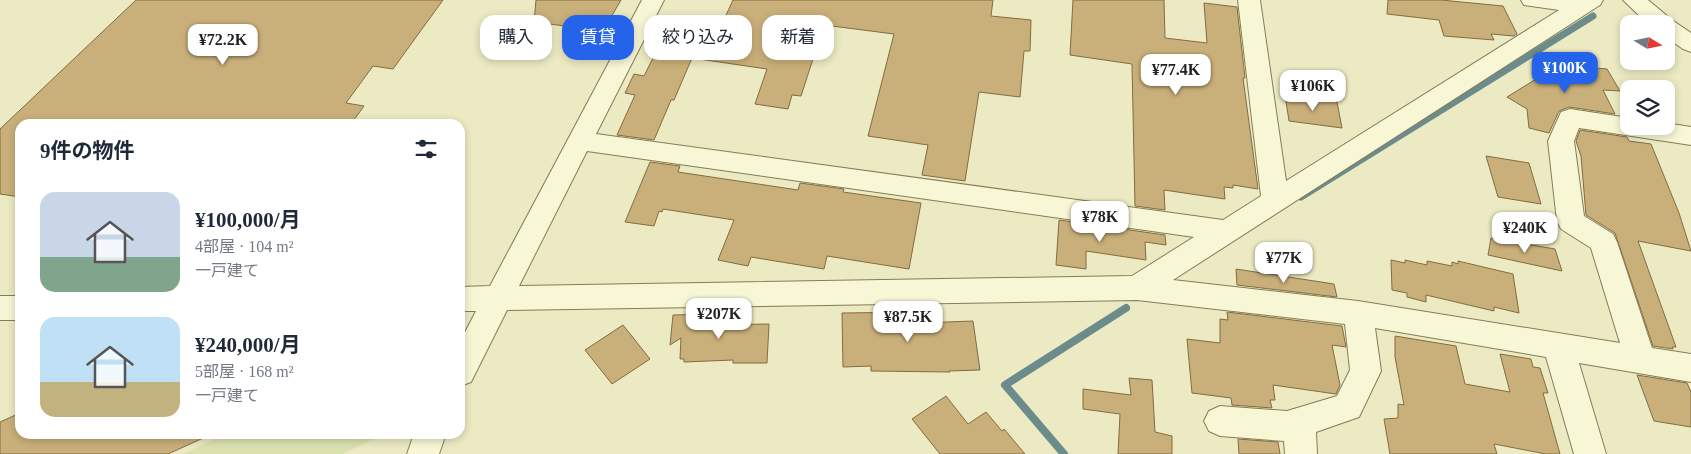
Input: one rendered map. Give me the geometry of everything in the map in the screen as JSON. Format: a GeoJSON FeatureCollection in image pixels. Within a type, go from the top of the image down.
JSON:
{"type":"FeatureCollection","features":[{"type":"Feature","properties":{"kind":"street"},"geometry":{"type":"LineString","coordinates":[[465,362],[653,0]]}},
{"type":"Feature","properties":{"kind":"street"},"geometry":{"type":"LineString","coordinates":[[1249,0],[1275,200]]}},
{"type":"Feature","properties":{"kind":"street"},"geometry":{"type":"LineString","coordinates":[[1532,0],[1587,3]]}},
{"type":"Feature","properties":{"kind":"street"},"geometry":{"type":"LineString","coordinates":[[1137,288],[1587,3]]}},
{"type":"Feature","properties":{"kind":"street"},"geometry":{"type":"LineString","coordinates":[[1675,32],[1691,44]]}},
{"type":"Feature","properties":{"kind":"street"},"geometry":{"type":"LineString","coordinates":[[1641,360],[1603,242],[1571,221],[1562,141],[1570,118],[1691,136]]}},
{"type":"Feature","properties":{"kind":"street"},"geometry":{"type":"LineString","coordinates":[[579,141],[1226,231]]}},
{"type":"Feature","properties":{"kind":"street"},"geometry":{"type":"LineString","coordinates":[[465,299],[1137,288],[1358,313],[1691,368]]}},
{"type":"Feature","properties":{"kind":"street"},"geometry":{"type":"LineString","coordinates":[[0,308],[15,308]]}},
{"type":"Feature","properties":{"kind":"street"},"geometry":{"type":"LineString","coordinates":[[1220,421],[1287,426],[1348,407],[1366,370],[1358,313]]}},
{"type":"Feature","properties":{"kind":"street"},"geometry":{"type":"LineString","coordinates":[[1558,345],[1590,454]]}},
{"type":"Feature","properties":{"kind":"street"},"geometry":{"type":"LineString","coordinates":[[1299,422],[1301,454]]}},
{"type":"Feature","properties":{"kind":"green space"},"geometry":{"type":"Polygon","coordinates":[[[214,439],[373,439],[343,454],[183,454],[214,439]]]}},
{"type":"Feature","properties":{"kind":"building"},"geometry":{"type":"Polygon","coordinates":[[[136,0],[443,0],[393,69],[373,66],[346,103],[364,106],[355,119],[15,119],[15,196],[0,194],[0,129],[136,0]]]}},
{"type":"Feature","properties":{"kind":"building"},"geometry":{"type":"Polygon","coordinates":[[[536,0],[621,0],[612,15],[562,15],[562,26],[552,24],[552,15],[535,15],[536,0]]]}},
{"type":"Feature","properties":{"kind":"building"},"geometry":{"type":"Polygon","coordinates":[[[733,0],[993,0],[991,16],[1031,20],[1030,51],[1024,51],[1020,97],[979,92],[965,181],[922,175],[928,145],[868,136],[894,34],[834,26],[834,15],[762,15],[762,60],[813,60],[801,96],[792,95],[788,109],[755,104],[767,69],[706,60],[752,60],[752,15],[726,15],[733,0]]]}},
{"type":"Feature","properties":{"kind":"building"},"geometry":{"type":"Polygon","coordinates":[[[1073,0],[1164,0],[1165,38],[1207,43],[1204,3],[1237,7],[1245,78],[1243,78],[1258,189],[1233,185],[1233,188],[1224,187],[1225,199],[1164,190],[1165,210],[1135,206],[1132,64],[1070,55],[1073,0]]]}},
{"type":"Feature","properties":{"kind":"building"},"geometry":{"type":"Polygon","coordinates":[[[1388,0],[1441,0],[1503,6],[1517,34],[1514,36],[1491,34],[1494,40],[1444,36],[1439,20],[1387,14],[1388,0]]]}},
{"type":"Feature","properties":{"kind":"building"},"geometry":{"type":"Polygon","coordinates":[[[652,60],[691,60],[654,140],[617,135],[635,95],[625,93],[634,74],[644,76],[652,60]]]}},
{"type":"Feature","properties":{"kind":"building"},"geometry":{"type":"Polygon","coordinates":[[[1559,65],[1607,69],[1620,91],[1603,90],[1615,114],[1569,107],[1559,111],[1549,133],[1529,128],[1527,109],[1507,97],[1559,65]]]}},
{"type":"Feature","properties":{"kind":"building"},"geometry":{"type":"Polygon","coordinates":[[[1285,95],[1337,102],[1342,128],[1289,121],[1285,95]]]}},
{"type":"Feature","properties":{"kind":"building"},"geometry":{"type":"Polygon","coordinates":[[[1580,130],[1627,137],[1629,141],[1651,144],[1679,213],[1691,251],[1638,241],[1676,347],[1672,347],[1673,349],[1653,346],[1615,233],[1586,215],[1581,156],[1576,141],[1580,130]]]}},
{"type":"Feature","properties":{"kind":"building"},"geometry":{"type":"Polygon","coordinates":[[[1486,156],[1529,163],[1541,204],[1498,197],[1486,156]]]}},
{"type":"Feature","properties":{"kind":"building"},"geometry":{"type":"Polygon","coordinates":[[[650,162],[680,166],[678,172],[798,190],[800,183],[844,189],[843,192],[921,203],[909,269],[827,256],[824,269],[751,257],[748,266],[718,260],[734,220],[663,209],[662,212],[659,211],[654,226],[625,222],[650,162]]]}},
{"type":"Feature","properties":{"kind":"building"},"geometry":{"type":"Polygon","coordinates":[[[1059,220],[1165,235],[1166,245],[1145,242],[1146,260],[1086,251],[1086,269],[1056,265],[1059,220]]]}},
{"type":"Feature","properties":{"kind":"building"},"geometry":{"type":"Polygon","coordinates":[[[1491,238],[1555,249],[1562,271],[1488,255],[1491,238]]]}},
{"type":"Feature","properties":{"kind":"building"},"geometry":{"type":"Polygon","coordinates":[[[1391,260],[1405,263],[1405,260],[1427,265],[1427,261],[1452,266],[1452,262],[1458,264],[1458,261],[1513,274],[1519,313],[1494,307],[1494,311],[1426,295],[1426,302],[1407,297],[1407,293],[1392,290],[1391,260]]]}},
{"type":"Feature","properties":{"kind":"building"},"geometry":{"type":"Polygon","coordinates":[[[1236,269],[1334,284],[1337,297],[1237,285],[1236,269]]]}},
{"type":"Feature","properties":{"kind":"building"},"geometry":{"type":"Polygon","coordinates":[[[920,312],[920,323],[973,321],[980,370],[950,372],[871,371],[871,366],[843,367],[842,313],[920,312]]]}},
{"type":"Feature","properties":{"kind":"building"},"geometry":{"type":"Polygon","coordinates":[[[1227,312],[1342,326],[1346,347],[1332,345],[1340,385],[1336,394],[1273,385],[1275,400],[1270,400],[1272,408],[1232,405],[1231,398],[1192,393],[1187,339],[1220,343],[1220,319],[1228,320],[1227,312]]]}},
{"type":"Feature","properties":{"kind":"building"},"geometry":{"type":"Polygon","coordinates":[[[716,314],[712,317],[712,325],[769,324],[767,363],[733,363],[733,360],[684,362],[684,359],[680,359],[681,338],[670,345],[673,315],[716,314]]]}},
{"type":"Feature","properties":{"kind":"building"},"geometry":{"type":"Polygon","coordinates":[[[623,325],[650,359],[612,384],[585,350],[623,325]]]}},
{"type":"Feature","properties":{"kind":"building"},"geometry":{"type":"Polygon","coordinates":[[[1395,336],[1456,346],[1465,384],[1510,392],[1500,354],[1531,359],[1533,367],[1540,368],[1548,393],[1543,393],[1560,454],[1546,454],[1494,444],[1497,454],[1390,454],[1384,419],[1398,418],[1398,404],[1404,405],[1395,357],[1395,336]]]}},
{"type":"Feature","properties":{"kind":"building"},"geometry":{"type":"Polygon","coordinates":[[[1637,375],[1687,383],[1691,392],[1691,427],[1654,421],[1637,375]]]}},
{"type":"Feature","properties":{"kind":"building"},"geometry":{"type":"Polygon","coordinates":[[[1129,378],[1152,380],[1155,432],[1172,436],[1172,454],[1118,454],[1120,414],[1083,409],[1083,389],[1131,395],[1129,378]]]}},
{"type":"Feature","properties":{"kind":"building"},"geometry":{"type":"Polygon","coordinates":[[[946,396],[968,424],[986,412],[1002,431],[1004,429],[1025,454],[940,454],[912,419],[946,396]]]}},
{"type":"Feature","properties":{"kind":"building"},"geometry":{"type":"Polygon","coordinates":[[[15,415],[15,439],[201,439],[168,454],[0,454],[0,422],[15,415]]]}},
{"type":"Feature","properties":{"kind":"building"},"geometry":{"type":"Polygon","coordinates":[[[1238,439],[1278,442],[1280,454],[1239,454],[1238,439]]]}},
{"type":"Feature","properties":{"kind":"waterway"},"geometry":{"type":"LineString","coordinates":[[1301,197],[1593,16]]}},
{"type":"Feature","properties":{"kind":"waterway"},"geometry":{"type":"LineString","coordinates":[[1064,454],[1005,385],[1126,308]]}}]}
